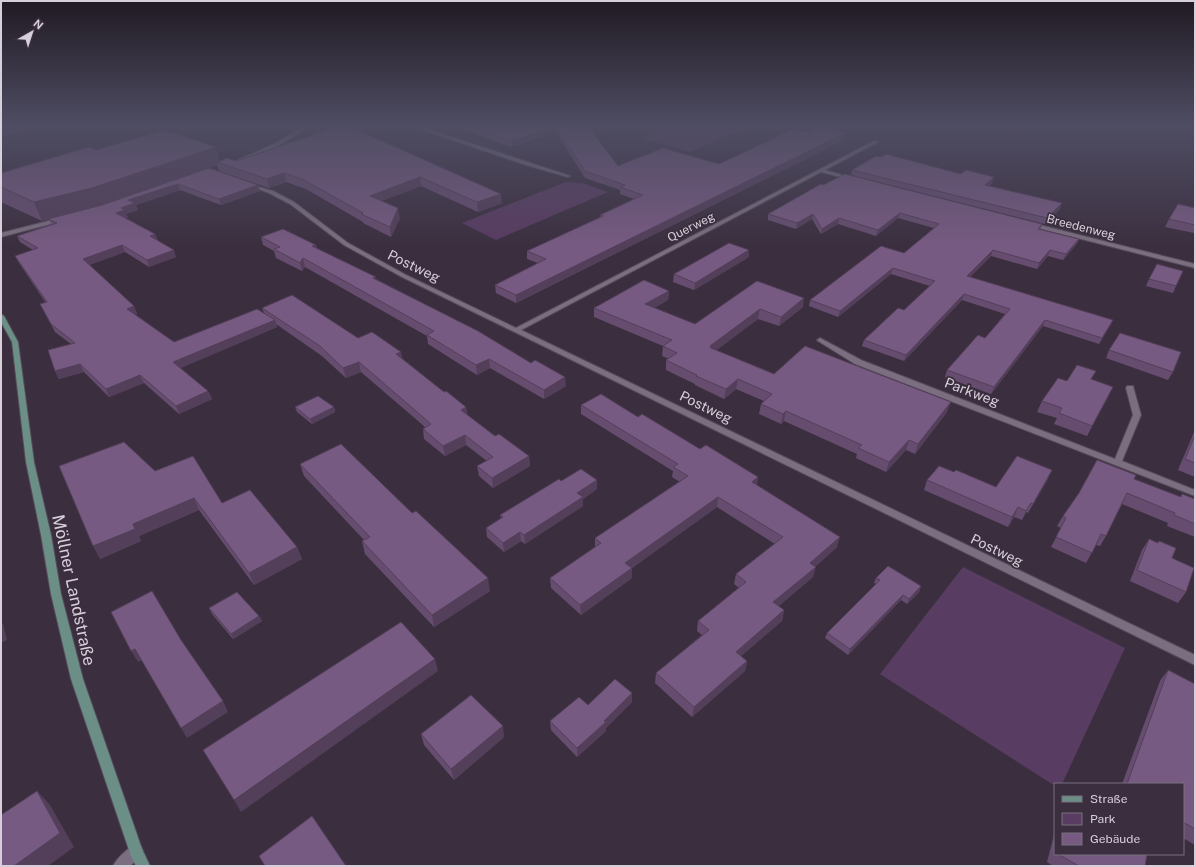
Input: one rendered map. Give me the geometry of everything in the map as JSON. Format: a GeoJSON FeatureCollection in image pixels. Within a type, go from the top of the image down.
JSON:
{"type":"FeatureCollection","features":[{"type":"Feature","properties":{"kind":"main road","name":"Möllner Landstraße"},"geometry":{"type":"LineString","coordinates":[[1,316],[15,342],[30,462],[46,535],[56,594],[77,679],[136,851],[143,866]]}},
{"type":"Feature","properties":{"kind":"street"},"geometry":{"type":"LineString","coordinates":[[528,165],[568,176]]}},
{"type":"Feature","properties":{"kind":"street","name":"Querweg"},"geometry":{"type":"LineString","coordinates":[[516,330],[832,165]]}},
{"type":"Feature","properties":{"kind":"street"},"geometry":{"type":"LineString","coordinates":[[822,171],[860,181]]}},
{"type":"Feature","properties":{"kind":"street","name":"Postweg"},"geometry":{"type":"LineString","coordinates":[[244,183],[271,192],[292,203],[346,244],[373,260],[1195,660]]}},
{"type":"Feature","properties":{"kind":"street"},"geometry":{"type":"LineString","coordinates":[[1,236],[65,219]]}},
{"type":"Feature","properties":{"kind":"street","name":"Breedenweg"},"geometry":{"type":"LineString","coordinates":[[1028,224],[1195,266]]}},
{"type":"Feature","properties":{"kind":"street","name":"Parkweg"},"geometry":{"type":"LineString","coordinates":[[820,340],[858,362],[1195,493]]}},
{"type":"Feature","properties":{"kind":"street"},"geometry":{"type":"LineString","coordinates":[[1117,463],[1137,415],[1130,388]]}},
{"type":"Feature","properties":{"kind":"street"},"geometry":{"type":"LineString","coordinates":[[120,866],[136,851]]}},
{"type":"Feature","properties":{"kind":"green space"},"geometry":{"type":"Polygon","coordinates":[[[566,182],[582,183],[608,192],[496,240],[462,223],[566,182]]]}},
{"type":"Feature","properties":{"kind":"green space"},"geometry":{"type":"Polygon","coordinates":[[[963,567],[1125,648],[1062,783],[1054,783],[1054,785],[880,674],[963,567]]]}},
{"type":"Feature","properties":{"kind":"building"},"geometry":{"type":"Polygon","coordinates":[[[27,165],[160,165],[92,188],[34,202],[1,187],[1,173],[27,165]]]}},
{"type":"Feature","properties":{"kind":"building"},"geometry":{"type":"Polygon","coordinates":[[[227,165],[437,165],[501,194],[477,202],[420,177],[370,196],[398,208],[390,227],[361,214],[363,213],[304,180],[284,173],[267,179],[227,165]]]}},
{"type":"Feature","properties":{"kind":"building"},"geometry":{"type":"Polygon","coordinates":[[[581,165],[779,165],[516,295],[495,285],[546,259],[527,251],[603,216],[600,215],[643,195],[620,187],[625,185],[585,171],[581,165]]]}},
{"type":"Feature","properties":{"kind":"building"},"geometry":{"type":"Polygon","coordinates":[[[860,165],[929,165],[961,174],[966,170],[994,177],[985,185],[1062,203],[1047,218],[852,170],[860,165]]]}},
{"type":"Feature","properties":{"kind":"building"},"geometry":{"type":"Polygon","coordinates":[[[209,168],[258,185],[219,199],[178,184],[128,200],[135,203],[121,208],[125,210],[116,213],[155,234],[150,236],[174,250],[147,260],[122,245],[83,259],[134,306],[127,309],[174,342],[257,309],[275,320],[173,362],[208,391],[176,406],[140,375],[106,389],[80,364],[55,371],[48,350],[75,343],[51,324],[40,304],[47,302],[15,256],[38,248],[17,236],[57,223],[48,219],[102,205],[209,168]]]}},
{"type":"Feature","properties":{"kind":"building"},"geometry":{"type":"Polygon","coordinates":[[[845,174],[1042,224],[1038,229],[1079,239],[1066,254],[1050,250],[1039,263],[993,250],[967,276],[1113,320],[1102,338],[1045,320],[994,387],[947,370],[978,335],[985,338],[1010,309],[964,294],[906,355],[864,340],[898,308],[904,310],[935,281],[893,268],[840,311],[810,300],[881,246],[904,253],[939,224],[900,213],[878,230],[839,218],[822,229],[813,214],[797,223],[768,214],[821,184],[823,185],[845,174]]]}},
{"type":"Feature","properties":{"kind":"building"},"geometry":{"type":"Polygon","coordinates":[[[1178,204],[1195,208],[1195,225],[1169,219],[1178,204]]]}},
{"type":"Feature","properties":{"kind":"building"},"geometry":{"type":"Polygon","coordinates":[[[283,229],[316,245],[312,246],[376,277],[373,278],[478,331],[531,363],[535,360],[565,377],[544,390],[489,359],[476,365],[427,335],[434,331],[303,258],[300,263],[274,249],[280,247],[261,237],[283,229]]]}},
{"type":"Feature","properties":{"kind":"building"},"geometry":{"type":"Polygon","coordinates":[[[729,243],[749,250],[695,283],[674,274],[729,243]]]}},
{"type":"Feature","properties":{"kind":"building"},"geometry":{"type":"Polygon","coordinates":[[[1157,264],[1183,271],[1176,286],[1149,279],[1157,264]]]}},
{"type":"Feature","properties":{"kind":"building"},"geometry":{"type":"Polygon","coordinates":[[[644,280],[669,291],[645,304],[695,324],[757,281],[804,298],[781,317],[760,309],[710,346],[711,348],[774,374],[805,346],[951,402],[918,444],[909,440],[889,462],[858,448],[862,445],[786,411],[783,414],[761,404],[772,394],[738,379],[726,389],[696,376],[697,375],[666,360],[677,353],[663,346],[672,340],[594,308],[644,280]]]}},
{"type":"Feature","properties":{"kind":"building"},"geometry":{"type":"Polygon","coordinates":[[[292,295],[358,338],[372,332],[401,352],[396,354],[444,392],[446,391],[466,407],[461,410],[495,436],[499,434],[529,456],[492,478],[477,466],[493,457],[465,435],[443,446],[423,429],[431,424],[359,362],[343,368],[320,346],[262,308],[292,295]]]}},
{"type":"Feature","properties":{"kind":"building"},"geometry":{"type":"Polygon","coordinates":[[[1120,333],[1181,352],[1173,372],[1109,350],[1120,333]]]}},
{"type":"Feature","properties":{"kind":"building"},"geometry":{"type":"Polygon","coordinates":[[[1077,365],[1096,371],[1091,379],[1113,387],[1092,426],[1059,413],[1062,408],[1042,401],[1058,378],[1067,381],[1077,365]]]}},
{"type":"Feature","properties":{"kind":"building"},"geometry":{"type":"Polygon","coordinates":[[[601,394],[638,417],[642,414],[700,449],[706,445],[758,477],[752,482],[840,537],[810,563],[816,567],[773,602],[784,610],[736,652],[747,661],[694,707],[656,673],[709,630],[698,621],[746,582],[736,574],[783,537],[718,497],[625,563],[632,568],[580,605],[550,578],[601,543],[595,538],[688,476],[673,467],[678,464],[581,405],[601,394]]]}},
{"type":"Feature","properties":{"kind":"building"},"geometry":{"type":"Polygon","coordinates":[[[318,396],[334,407],[310,419],[295,407],[318,396]]]}},
{"type":"Feature","properties":{"kind":"building"},"geometry":{"type":"Polygon","coordinates":[[[1195,435],[1195,463],[1185,459],[1195,435]]]}},
{"type":"Feature","properties":{"kind":"building"},"geometry":{"type":"Polygon","coordinates":[[[124,442],[155,471],[193,456],[222,503],[250,490],[297,547],[249,573],[194,498],[133,524],[135,529],[93,546],[59,466],[124,442]]]}},
{"type":"Feature","properties":{"kind":"building"},"geometry":{"type":"Polygon","coordinates":[[[341,444],[412,513],[416,511],[488,578],[432,615],[362,541],[370,537],[300,464],[341,444]]]}},
{"type":"Feature","properties":{"kind":"building"},"geometry":{"type":"Polygon","coordinates":[[[1017,456],[1052,470],[1033,504],[1031,503],[1026,511],[1018,507],[1012,517],[927,480],[939,466],[954,472],[956,470],[996,487],[1017,456]]]}},
{"type":"Feature","properties":{"kind":"building"},"geometry":{"type":"Polygon","coordinates":[[[1097,460],[1136,475],[1134,479],[1181,497],[1182,494],[1195,499],[1195,524],[1174,515],[1175,513],[1127,493],[1106,536],[1101,534],[1092,553],[1056,537],[1066,518],[1063,516],[1079,493],[1097,460]]]}},
{"type":"Feature","properties":{"kind":"building"},"geometry":{"type":"Polygon","coordinates":[[[581,469],[597,480],[577,493],[583,497],[524,535],[520,532],[503,543],[486,528],[503,517],[500,515],[559,479],[561,481],[581,469]]]}},
{"type":"Feature","properties":{"kind":"building"},"geometry":{"type":"Polygon","coordinates":[[[1149,539],[1158,543],[1159,541],[1176,548],[1172,558],[1194,568],[1186,592],[1137,570],[1149,539]]]}},
{"type":"Feature","properties":{"kind":"building"},"geometry":{"type":"Polygon","coordinates":[[[888,566],[921,586],[909,599],[903,595],[850,649],[827,633],[880,580],[876,578],[888,566]]]}},
{"type":"Feature","properties":{"kind":"building"},"geometry":{"type":"Polygon","coordinates":[[[152,591],[181,640],[223,701],[181,728],[135,649],[131,651],[111,612],[152,591]]]}},
{"type":"Feature","properties":{"kind":"building"},"geometry":{"type":"Polygon","coordinates":[[[237,592],[259,616],[231,634],[209,608],[237,592]]]}},
{"type":"Feature","properties":{"kind":"building"},"geometry":{"type":"Polygon","coordinates":[[[401,622],[435,659],[234,800],[203,750],[401,622]]]}},
{"type":"Feature","properties":{"kind":"building"},"geometry":{"type":"Polygon","coordinates":[[[1168,670],[1195,684],[1195,829],[1184,823],[1184,783],[1127,783],[1168,670]]]}},
{"type":"Feature","properties":{"kind":"building"},"geometry":{"type":"Polygon","coordinates":[[[615,679],[632,693],[604,721],[606,722],[577,748],[550,721],[579,697],[588,705],[615,679]]]}},
{"type":"Feature","properties":{"kind":"building"},"geometry":{"type":"Polygon","coordinates":[[[471,695],[503,726],[451,769],[421,734],[471,695]]]}},
{"type":"Feature","properties":{"kind":"building"},"geometry":{"type":"Polygon","coordinates":[[[37,791],[60,833],[14,866],[1,866],[1,815],[37,791]]]}},
{"type":"Feature","properties":{"kind":"building"},"geometry":{"type":"Polygon","coordinates":[[[312,816],[346,866],[265,866],[259,856],[312,816]]]}},
{"type":"Feature","properties":{"kind":"building"},"geometry":{"type":"Polygon","coordinates":[[[1060,855],[1147,855],[1145,866],[1079,866],[1060,855]]]}}]}
